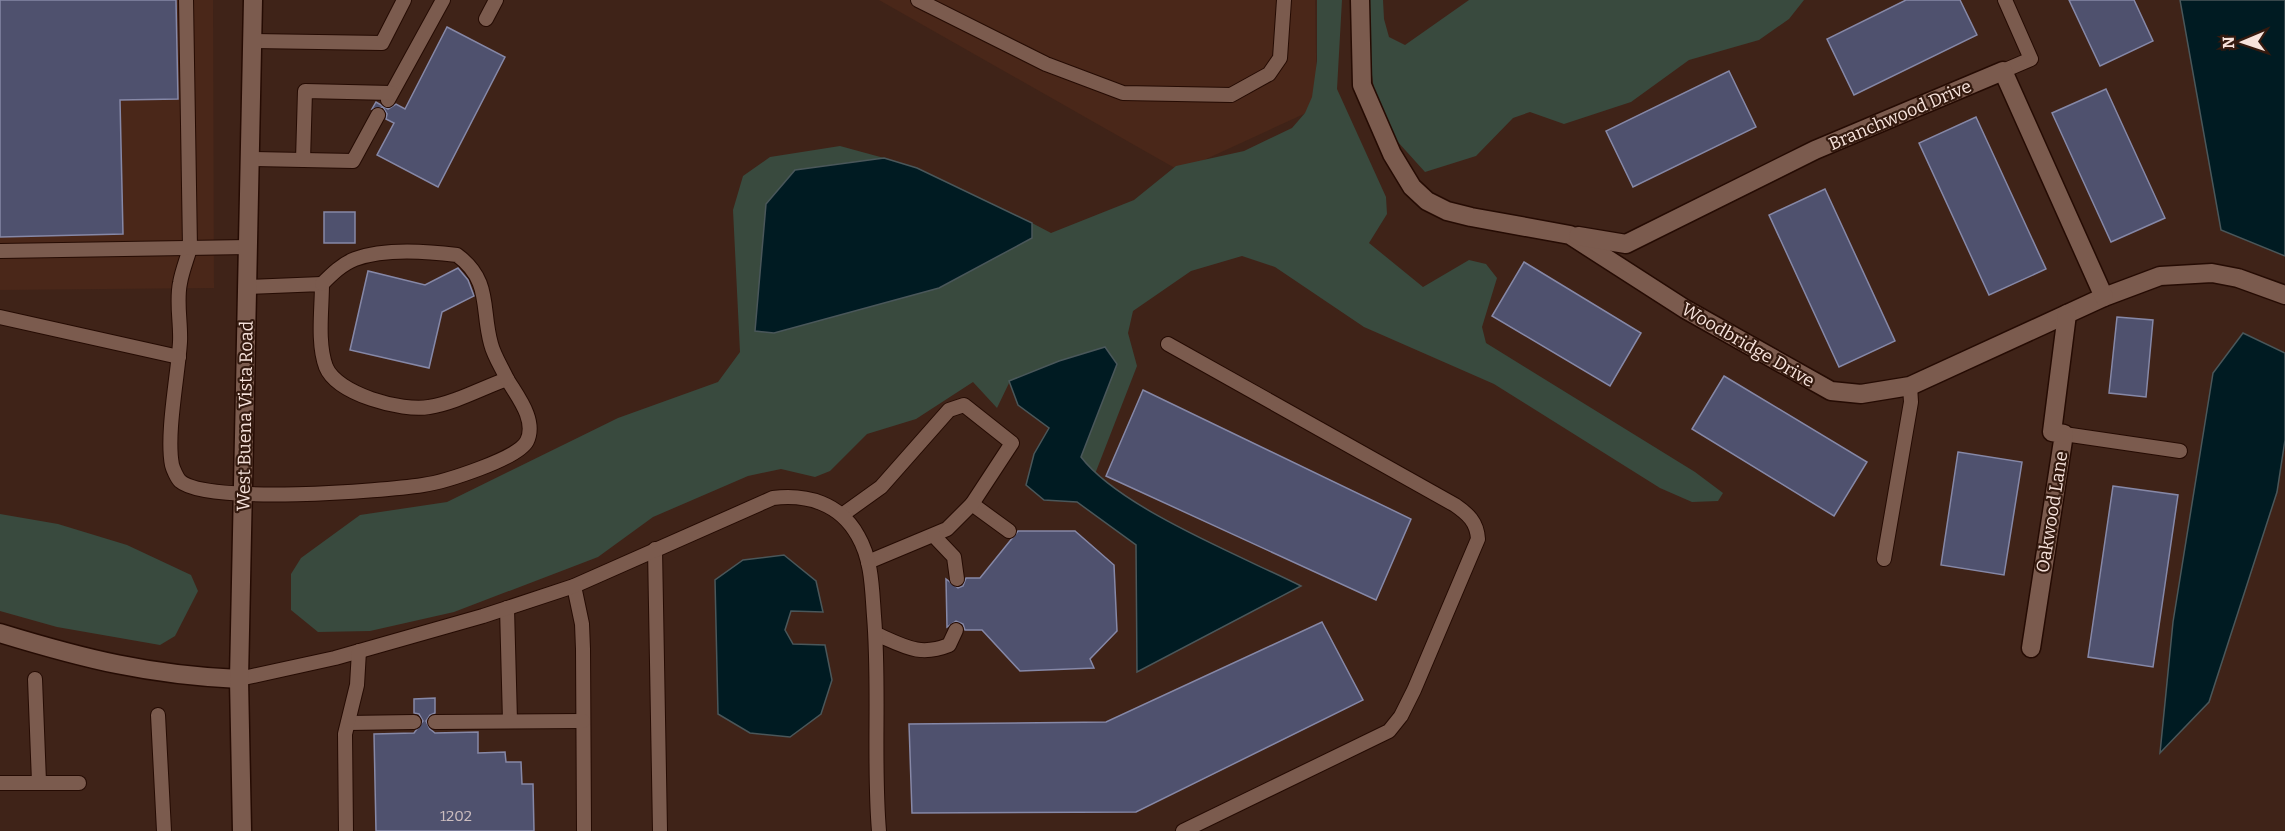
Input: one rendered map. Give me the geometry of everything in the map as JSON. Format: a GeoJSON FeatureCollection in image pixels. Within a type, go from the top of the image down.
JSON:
{"type":"FeatureCollection","features":[{"type":"Feature","properties":{"kind":"street","name":"West Buena Vista Road"},"geometry":{"type":"LineString","coordinates":[[242,831],[238,679],[253,0]]}},
{"type":"Feature","properties":{"kind":"street","name":"Woodbridge Drive"},"geometry":{"type":"LineString","coordinates":[[1360,0],[1362,85],[1392,154],[1412,187],[1427,201],[1447,211],[1570,235],[1685,309],[1831,391],[1861,394],[1910,386],[2104,297],[2160,276],[2196,272],[2238,278],[2285,295]]}},
{"type":"Feature","properties":{"kind":"street","name":"Branchwood Drive"},"geometry":{"type":"LineString","coordinates":[[1570,235],[1626,244],[1815,150],[2003,71]]}},
{"type":"Feature","properties":{"kind":"street"},"geometry":{"type":"LineString","coordinates":[[2003,71],[2104,297]]}},
{"type":"Feature","properties":{"kind":"street","name":"Oakwood Lane"},"geometry":{"type":"LineString","coordinates":[[2031,648],[2064,434],[2052,432],[2067,314]]}},
{"type":"Feature","properties":{"kind":"street"},"geometry":{"type":"LineString","coordinates":[[0,633],[117,666],[178,676],[238,679]]}},
{"type":"Feature","properties":{"kind":"lane"},"geometry":{"type":"LineString","coordinates":[[186,0],[190,248],[179,285],[179,357],[172,438],[172,465],[179,480],[195,489],[243,493],[368,492],[426,484],[507,457],[526,443],[531,428],[526,412],[491,346],[485,293],[466,263],[457,255],[374,254],[355,259],[338,269],[322,284],[247,287]]}},
{"type":"Feature","properties":{"kind":"lane"},"geometry":{"type":"LineString","coordinates":[[253,41],[382,43],[404,0]]}},
{"type":"Feature","properties":{"kind":"lane"},"geometry":{"type":"LineString","coordinates":[[303,160],[305,91],[389,96],[443,0]]}},
{"type":"Feature","properties":{"kind":"lane"},"geometry":{"type":"LineString","coordinates":[[486,19],[496,0]]}},
{"type":"Feature","properties":{"kind":"lane"},"geometry":{"type":"LineString","coordinates":[[918,0],[1046,64],[1123,93],[1231,95],[1269,74],[1280,58],[1284,0]]}},
{"type":"Feature","properties":{"kind":"lane"},"geometry":{"type":"LineString","coordinates":[[2003,71],[2031,59],[2006,0]]}},
{"type":"Feature","properties":{"kind":"lane"},"geometry":{"type":"LineString","coordinates":[[250,159],[353,161],[378,115]]}},
{"type":"Feature","properties":{"kind":"lane"},"geometry":{"type":"LineString","coordinates":[[0,251],[248,247]]}},
{"type":"Feature","properties":{"kind":"lane"},"geometry":{"type":"LineString","coordinates":[[322,284],[326,366],[333,378],[349,390],[378,401],[428,407],[507,379]]}},
{"type":"Feature","properties":{"kind":"lane"},"geometry":{"type":"LineString","coordinates":[[0,317],[179,357]]}},
{"type":"Feature","properties":{"kind":"lane"},"geometry":{"type":"LineString","coordinates":[[1168,344],[1470,514],[1478,539],[1414,690],[1401,716],[1389,731],[1183,831]]}},
{"type":"Feature","properties":{"kind":"lane"},"geometry":{"type":"LineString","coordinates":[[1884,559],[1911,402],[1910,386]]}},
{"type":"Feature","properties":{"kind":"lane"},"geometry":{"type":"LineString","coordinates":[[842,515],[881,487],[949,410],[964,405],[1012,443],[972,504],[947,529],[868,562]]}},
{"type":"Feature","properties":{"kind":"lane"},"geometry":{"type":"LineString","coordinates":[[2064,434],[2180,451]]}},
{"type":"Feature","properties":{"kind":"lane"},"geometry":{"type":"LineString","coordinates":[[238,679],[359,651],[574,586],[773,498],[795,496],[817,500],[842,515],[857,534],[868,562],[876,634],[879,831]]}},
{"type":"Feature","properties":{"kind":"lane"},"geometry":{"type":"LineString","coordinates":[[972,504],[1010,531]]}},
{"type":"Feature","properties":{"kind":"lane"},"geometry":{"type":"LineString","coordinates":[[934,536],[954,557],[957,579]]}},
{"type":"Feature","properties":{"kind":"lane"},"geometry":{"type":"LineString","coordinates":[[656,549],[660,831]]}},
{"type":"Feature","properties":{"kind":"lane"},"geometry":{"type":"LineString","coordinates":[[574,586],[582,624],[584,831]]}},
{"type":"Feature","properties":{"kind":"lane"},"geometry":{"type":"LineString","coordinates":[[507,608],[510,721]]}},
{"type":"Feature","properties":{"kind":"lane"},"geometry":{"type":"LineString","coordinates":[[876,634],[916,651],[935,651],[950,645],[956,630]]}},
{"type":"Feature","properties":{"kind":"lane"},"geometry":{"type":"LineString","coordinates":[[346,831],[345,746],[357,685],[359,651]]}},
{"type":"Feature","properties":{"kind":"lane"},"geometry":{"type":"LineString","coordinates":[[34,679],[39,782]]}},
{"type":"Feature","properties":{"kind":"lane"},"geometry":{"type":"LineString","coordinates":[[158,714],[164,831]]}},
{"type":"Feature","properties":{"kind":"lane"},"geometry":{"type":"LineString","coordinates":[[435,722],[583,721]]}},
{"type":"Feature","properties":{"kind":"lane"},"geometry":{"type":"LineString","coordinates":[[348,723],[414,722]]}},
{"type":"Feature","properties":{"kind":"lane"},"geometry":{"type":"LineString","coordinates":[[0,783],[79,783]]}},
{"type":"Feature","properties":{"kind":"shaded area"},"geometry":{"type":"Polygon","coordinates":[[[0,0],[213,0],[214,288],[0,290],[0,0]]]}},
{"type":"Feature","properties":{"kind":"shaded area"},"geometry":{"type":"Polygon","coordinates":[[[879,0],[1315,0],[1317,108],[1180,171],[879,0]]]}},
{"type":"Feature","properties":{"kind":"green space"},"geometry":{"type":"Polygon","coordinates":[[[1317,0],[1342,0],[1337,89],[1386,197],[1387,214],[1369,243],[1423,287],[1469,260],[1486,264],[1497,278],[1482,327],[1486,343],[1695,472],[1723,493],[1718,501],[1692,502],[1660,488],[1494,384],[1364,327],[1275,267],[1242,256],[1191,271],[1133,311],[1128,333],[1137,366],[1095,474],[1081,457],[1117,364],[1010,381],[997,408],[973,382],[916,419],[867,434],[830,471],[815,477],[781,469],[748,476],[653,517],[598,557],[454,612],[370,631],[318,632],[291,610],[291,574],[301,558],[360,515],[447,502],[618,418],[718,382],[740,352],[733,210],[743,176],[770,157],[840,146],[884,158],[795,170],[1031,239],[1032,223],[1051,233],[1134,200],[1176,166],[1244,151],[1292,128],[1305,113],[1312,97],[1317,61],[1317,0]]]}},
{"type":"Feature","properties":{"kind":"green space"},"geometry":{"type":"Polygon","coordinates":[[[1362,0],[1383,0],[1384,19],[1389,37],[1405,45],[1469,0],[1804,0],[1789,19],[1759,40],[1689,60],[1631,102],[1564,124],[1530,112],[1513,118],[1476,156],[1425,172],[1378,120],[1362,0]]]}},
{"type":"Feature","properties":{"kind":"green space"},"geometry":{"type":"Polygon","coordinates":[[[0,514],[58,524],[127,545],[191,575],[198,591],[175,636],[160,645],[57,627],[0,611],[0,514]]]}},
{"type":"Feature","properties":{"kind":"water"},"geometry":{"type":"Polygon","coordinates":[[[2180,0],[2285,0],[2285,256],[2221,230],[2180,0]]]}},
{"type":"Feature","properties":{"kind":"water"},"geometry":{"type":"Polygon","coordinates":[[[884,158],[917,168],[1032,223],[1032,238],[939,288],[774,333],[755,331],[766,204],[795,170],[884,158]]]}},
{"type":"Feature","properties":{"kind":"water"},"geometry":{"type":"Polygon","coordinates":[[[2243,333],[2285,353],[2285,440],[2277,492],[2209,702],[2160,753],[2173,622],[2213,373],[2243,333]]]}},
{"type":"Feature","properties":{"kind":"water"},"geometry":{"type":"Polygon","coordinates":[[[1105,347],[1117,364],[1081,457],[1099,476],[1152,512],[1301,586],[1137,672],[1136,545],[1077,502],[1044,500],[1026,485],[1034,454],[1049,428],[1018,405],[1009,381],[1059,361],[1105,347]]]}},
{"type":"Feature","properties":{"kind":"water"},"geometry":{"type":"Polygon","coordinates":[[[784,555],[816,581],[823,612],[791,611],[785,630],[793,644],[825,645],[832,680],[821,714],[790,737],[750,733],[718,714],[715,580],[743,560],[784,555]]]}},
{"type":"Feature","properties":{"kind":"building"},"geometry":{"type":"Polygon","coordinates":[[[0,0],[176,0],[178,99],[120,100],[123,234],[0,237],[0,0]]]}},
{"type":"Feature","properties":{"kind":"building"},"geometry":{"type":"Polygon","coordinates":[[[1906,0],[1960,0],[1977,35],[1854,95],[1827,39],[1906,0]]]}},
{"type":"Feature","properties":{"kind":"building"},"geometry":{"type":"Polygon","coordinates":[[[2069,0],[2134,0],[2153,41],[2100,66],[2069,0]]]}},
{"type":"Feature","properties":{"kind":"building"},"geometry":{"type":"Polygon","coordinates":[[[447,27],[505,57],[438,187],[377,155],[394,123],[386,119],[387,114],[383,107],[372,109],[376,102],[388,109],[396,104],[405,109],[447,27]]]}},
{"type":"Feature","properties":{"kind":"building"},"geometry":{"type":"Polygon","coordinates":[[[1729,71],[1756,127],[1633,187],[1606,131],[1729,71]]]}},
{"type":"Feature","properties":{"kind":"building"},"geometry":{"type":"Polygon","coordinates":[[[2106,89],[2165,218],[2111,242],[2052,113],[2106,89]]]}},
{"type":"Feature","properties":{"kind":"building"},"geometry":{"type":"Polygon","coordinates":[[[1976,117],[2046,269],[1989,295],[1919,143],[1976,117]]]}},
{"type":"Feature","properties":{"kind":"building"},"geometry":{"type":"Polygon","coordinates":[[[1825,189],[1895,341],[1839,367],[1769,215],[1825,189]]]}},
{"type":"Feature","properties":{"kind":"building"},"geometry":{"type":"Polygon","coordinates":[[[324,212],[355,212],[355,243],[324,243],[324,212]]]}},
{"type":"Feature","properties":{"kind":"building"},"geometry":{"type":"Polygon","coordinates":[[[1524,262],[1641,333],[1610,386],[1492,316],[1524,262]]]}},
{"type":"Feature","properties":{"kind":"building"},"geometry":{"type":"Polygon","coordinates":[[[458,268],[468,280],[474,296],[442,312],[429,368],[350,350],[368,271],[425,285],[458,268]]]}},
{"type":"Feature","properties":{"kind":"building"},"geometry":{"type":"Polygon","coordinates":[[[2117,317],[2153,320],[2146,397],[2109,393],[2117,317]]]}},
{"type":"Feature","properties":{"kind":"building"},"geometry":{"type":"Polygon","coordinates":[[[1724,376],[1867,462],[1834,516],[1692,429],[1724,376]]]}},
{"type":"Feature","properties":{"kind":"building"},"geometry":{"type":"Polygon","coordinates":[[[1143,390],[1411,519],[1376,600],[1106,476],[1143,390]]]}},
{"type":"Feature","properties":{"kind":"building"},"geometry":{"type":"Polygon","coordinates":[[[1958,452],[2022,462],[2004,575],[1941,565],[1958,452]]]}},
{"type":"Feature","properties":{"kind":"building"},"geometry":{"type":"Polygon","coordinates":[[[2113,486],[2178,495],[2153,667],[2088,657],[2113,486]]]}},
{"type":"Feature","properties":{"kind":"building"},"geometry":{"type":"Polygon","coordinates":[[[1018,531],[1075,531],[1114,565],[1117,631],[1090,659],[1094,668],[1020,671],[982,630],[965,630],[963,624],[956,621],[947,627],[946,579],[958,588],[963,586],[966,578],[980,578],[1018,531]]]}},
{"type":"Feature","properties":{"kind":"building"},"geometry":{"type":"Polygon","coordinates":[[[1322,622],[1363,700],[1136,812],[912,813],[909,724],[1106,722],[1322,622]]]}},
{"type":"Feature","properties":{"kind":"building"},"geometry":{"type":"Polygon","coordinates":[[[435,698],[435,713],[430,715],[426,721],[435,733],[478,732],[478,753],[505,752],[506,762],[521,762],[522,784],[533,784],[534,831],[376,831],[374,734],[414,733],[423,721],[419,714],[414,713],[414,699],[435,698]]]}}]}
